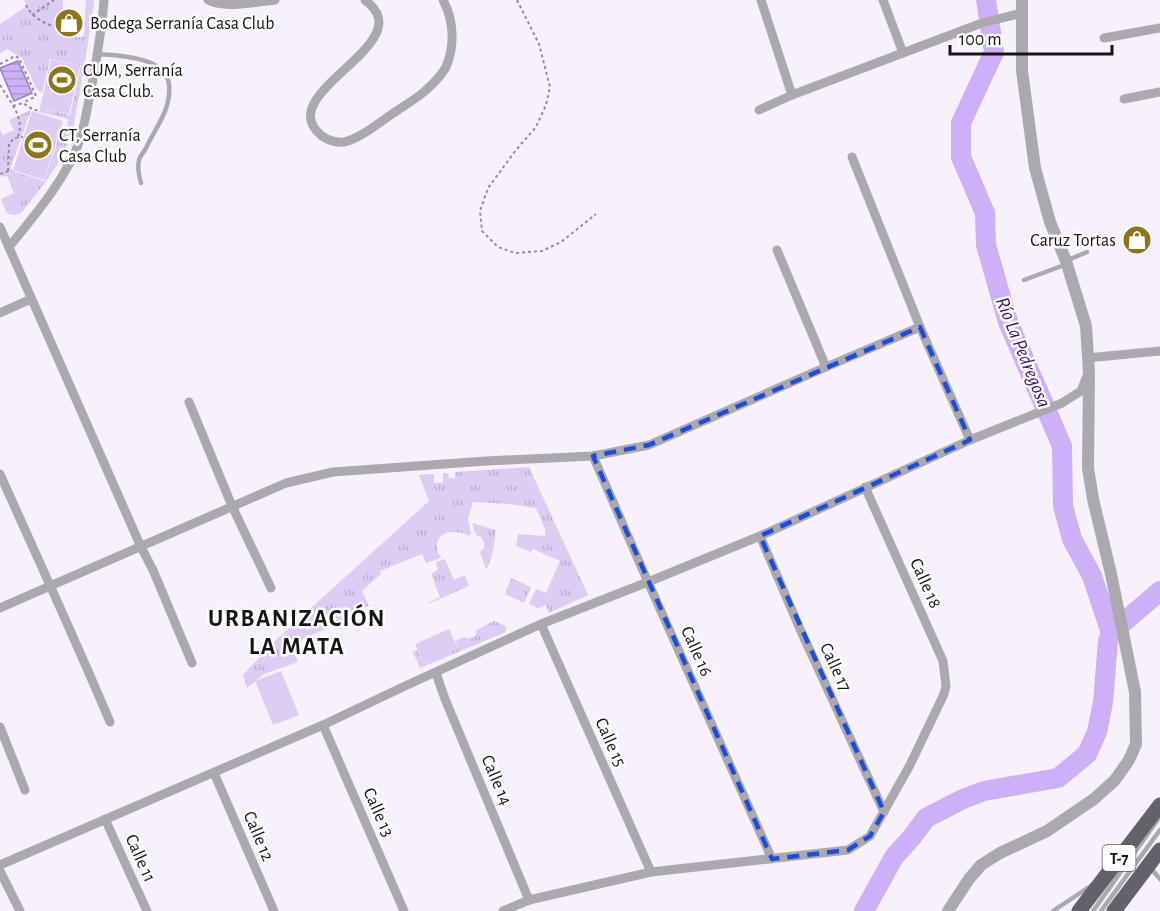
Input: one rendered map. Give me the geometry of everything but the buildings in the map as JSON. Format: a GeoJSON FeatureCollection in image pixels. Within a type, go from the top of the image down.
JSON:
{"type":"FeatureCollection","features":[{"type":"Feature","properties":{"kind":"highway","name":"T-7"},"geometry":{"type":"LineString","coordinates":[[1079,911],[1160,805]]}},
{"type":"Feature","properties":{"kind":"highway","name":"T-7"},"geometry":{"type":"LineString","coordinates":[[1114,911],[1155,859]]}},
{"type":"Feature","properties":{"kind":"street"},"geometry":{"type":"LineString","coordinates":[[208,0],[214,4],[275,0]]}},
{"type":"Feature","properties":{"kind":"street"},"geometry":{"type":"LineString","coordinates":[[365,0],[375,10],[377,33],[362,53],[318,96],[312,108],[314,126],[326,138],[336,142],[346,141],[361,134],[424,92],[438,78],[446,67],[451,51],[452,32],[448,9],[443,0]]}},
{"type":"Feature","properties":{"kind":"street"},"geometry":{"type":"LineString","coordinates":[[761,0],[792,95]]}},
{"type":"Feature","properties":{"kind":"street"},"geometry":{"type":"LineString","coordinates":[[884,0],[903,53]]}},
{"type":"Feature","properties":{"kind":"street"},"geometry":{"type":"LineString","coordinates":[[948,911],[981,865],[1000,853],[1047,831],[1094,799],[1115,780],[1129,760],[1136,744],[1135,692],[1088,468],[1089,373],[1086,326],[1050,222],[1035,168],[1022,70],[1022,0]]}},
{"type":"Feature","properties":{"kind":"street"},"geometry":{"type":"LineString","coordinates":[[9,247],[56,185],[80,141],[98,54],[103,1]]}},
{"type":"Feature","properties":{"kind":"street"},"geometry":{"type":"LineString","coordinates":[[759,110],[792,95],[982,22],[1022,14]]}},
{"type":"Feature","properties":{"kind":"street"},"geometry":{"type":"LineString","coordinates":[[1104,38],[1160,28]]}},
{"type":"Feature","properties":{"kind":"street"},"geometry":{"type":"LineString","coordinates":[[1124,99],[1160,92]]}},
{"type":"Feature","properties":{"kind":"street"},"geometry":{"type":"LineString","coordinates":[[852,157],[970,440]]}},
{"type":"Feature","properties":{"kind":"street"},"geometry":{"type":"LineString","coordinates":[[0,227],[192,663]]}},
{"type":"Feature","properties":{"kind":"street"},"geometry":{"type":"LineString","coordinates":[[777,250],[826,367]]}},
{"type":"Feature","properties":{"kind":"street"},"geometry":{"type":"LineString","coordinates":[[0,313],[31,300]]}},
{"type":"Feature","properties":{"kind":"street"},"geometry":{"type":"LineString","coordinates":[[0,608],[286,483],[333,472],[593,456],[650,445],[921,327]]}},
{"type":"Feature","properties":{"kind":"street"},"geometry":{"type":"LineString","coordinates":[[1088,358],[1160,351]]}},
{"type":"Feature","properties":{"kind":"street"},"geometry":{"type":"LineString","coordinates":[[0,865],[323,725],[541,624],[760,536],[970,440],[1062,403],[1081,391],[1089,373]]}},
{"type":"Feature","properties":{"kind":"street"},"geometry":{"type":"LineString","coordinates":[[189,402],[232,506],[271,588]]}},
{"type":"Feature","properties":{"kind":"street","name":"Calle 16"},"geometry":{"type":"LineString","coordinates":[[593,456],[772,859]]}},
{"type":"Feature","properties":{"kind":"street"},"geometry":{"type":"LineString","coordinates":[[0,474],[110,722]]}},
{"type":"Feature","properties":{"kind":"street","name":"Calle 18"},"geometry":{"type":"LineString","coordinates":[[866,487],[943,662],[946,686],[910,765],[884,812]]}},
{"type":"Feature","properties":{"kind":"street","name":"Calle 17"},"geometry":{"type":"LineString","coordinates":[[760,536],[884,812]]}},
{"type":"Feature","properties":{"kind":"street","name":"Calle 15"},"geometry":{"type":"LineString","coordinates":[[541,624],[651,873]]}},
{"type":"Feature","properties":{"kind":"street","name":"Calle 14"},"geometry":{"type":"LineString","coordinates":[[436,673],[528,900]]}},
{"type":"Feature","properties":{"kind":"street","name":"Calle 13"},"geometry":{"type":"LineString","coordinates":[[323,725],[404,911]]}},
{"type":"Feature","properties":{"kind":"street"},"geometry":{"type":"LineString","coordinates":[[0,728],[25,790]]}},
{"type":"Feature","properties":{"kind":"street","name":"Calle 12"},"geometry":{"type":"LineString","coordinates":[[214,773],[274,911]]}},
{"type":"Feature","properties":{"kind":"street"},"geometry":{"type":"LineString","coordinates":[[503,911],[528,900],[651,873],[848,850],[870,836],[884,812]]}},
{"type":"Feature","properties":{"kind":"street","name":"Calle 11"},"geometry":{"type":"LineString","coordinates":[[105,819],[147,911]]}},
{"type":"Feature","properties":{"kind":"street"},"geometry":{"type":"LineString","coordinates":[[0,870],[20,911]]}},
{"type":"Feature","properties":{"kind":"lane"},"geometry":{"type":"LineString","coordinates":[[98,54],[144,61],[162,69],[168,78],[170,93],[167,109],[139,160],[138,172],[141,183]]}},
{"type":"Feature","properties":{"kind":"lane"},"geometry":{"type":"LineString","coordinates":[[1024,280],[1087,252]]}},
{"type":"Feature","properties":{"kind":"lane"},"geometry":{"type":"LineString","coordinates":[[1093,911],[1160,817]]}},
{"type":"Feature","properties":{"kind":"lane"},"geometry":{"type":"LineString","coordinates":[[1101,911],[1160,830]]}},
{"type":"Feature","properties":{"kind":"lane"},"geometry":{"type":"LineString","coordinates":[[1155,859],[1160,879]]}},
{"type":"Feature","properties":{"kind":"lane"},"geometry":{"type":"LineString","coordinates":[[1053,911],[1104,877]]}},
{"type":"Feature","properties":{"kind":"path"},"geometry":{"type":"LineString","coordinates":[[32,15],[54,0]]}},
{"type":"Feature","properties":{"kind":"path"},"geometry":{"type":"LineString","coordinates":[[517,0],[539,44],[550,87],[546,105],[536,127],[488,188],[480,211],[482,231],[498,247],[515,253],[542,251],[561,242],[596,214]]}},
{"type":"Feature","properties":{"kind":"path"},"geometry":{"type":"LineString","coordinates":[[26,5],[32,15],[50,25],[63,27]]}},
{"type":"Feature","properties":{"kind":"path"},"geometry":{"type":"LineString","coordinates":[[0,64],[15,56],[19,58],[36,96],[12,106]]}},
{"type":"Feature","properties":{"kind":"path"},"geometry":{"type":"LineString","coordinates":[[0,87],[20,118],[18,137]]}},
{"type":"Feature","properties":{"kind":"path"},"geometry":{"type":"LineString","coordinates":[[23,103],[39,111]]}},
{"type":"Feature","properties":{"kind":"path"},"geometry":{"type":"LineString","coordinates":[[8,171],[9,144],[14,138],[23,137]]}},
{"type":"Feature","properties":{"kind":"path"},"geometry":{"type":"LineString","coordinates":[[0,174],[12,170]]}},
{"type":"Feature","properties":{"kind":"highlighted area"},"geometry":{"type":"Polygon","coordinates":[[[920,327],[970,440],[760,536],[884,812],[870,836],[848,850],[772,859],[593,456],[649,445],[920,327]]]}},
{"type":"Feature","properties":{"kind":"green space"},"geometry":{"type":"Polygon","coordinates":[[[24,0],[63,0],[61,36],[82,37],[84,36],[86,0],[94,0],[94,2],[70,138],[59,162],[41,188],[22,212],[14,215],[6,212],[1,199],[14,193],[7,176],[2,177],[0,171],[0,129],[3,135],[14,130],[9,120],[31,110],[10,170],[44,181],[62,128],[67,129],[68,119],[39,112],[40,108],[70,115],[81,66],[50,59],[42,93],[36,88],[22,58],[7,49],[0,54],[0,24],[27,6],[24,0]]]}},
{"type":"Feature","properties":{"kind":"green space","name":"CUM, Serranía Casa Club."},"geometry":{"type":"Polygon","coordinates":[[[51,60],[80,66],[69,114],[40,108],[51,60]]]}},
{"type":"Feature","properties":{"kind":"green space","name":"CT, Serranía Casa Club"},"geometry":{"type":"Polygon","coordinates":[[[32,111],[63,121],[44,180],[13,170],[32,111]]]}},
{"type":"Feature","properties":{"kind":"green space"},"geometry":{"type":"Polygon","coordinates":[[[529,467],[588,595],[549,613],[546,605],[537,609],[529,604],[536,589],[546,593],[560,561],[533,549],[531,552],[516,546],[518,534],[545,536],[545,529],[536,508],[473,502],[468,519],[471,533],[469,536],[459,532],[443,534],[437,542],[441,558],[426,563],[422,554],[380,571],[381,574],[362,591],[369,606],[352,612],[354,619],[350,618],[291,644],[298,662],[264,674],[247,688],[243,675],[278,638],[429,501],[419,475],[434,474],[434,483],[443,483],[443,473],[448,473],[449,478],[455,478],[455,472],[529,467]]]}},
{"type":"Feature","properties":{"kind":"green space"},"geometry":{"type":"Polygon","coordinates":[[[472,523],[496,530],[492,556],[486,570],[480,552],[484,548],[484,542],[476,535],[472,523]]]}},
{"type":"Feature","properties":{"kind":"green space"},"geometry":{"type":"Polygon","coordinates":[[[445,559],[454,580],[465,575],[469,586],[428,604],[440,597],[431,574],[438,570],[436,562],[445,559]]]}},
{"type":"Feature","properties":{"kind":"green space"},"geometry":{"type":"Polygon","coordinates":[[[511,578],[531,587],[524,603],[505,594],[511,578]]]}},
{"type":"Feature","properties":{"kind":"green space"},"geometry":{"type":"Polygon","coordinates":[[[494,621],[506,626],[506,632],[420,668],[413,652],[417,650],[424,664],[458,648],[455,641],[464,637],[473,637],[476,635],[476,630],[494,621]]]}},
{"type":"Feature","properties":{"kind":"green space"},"geometry":{"type":"Polygon","coordinates":[[[449,629],[458,649],[424,664],[415,644],[449,629]]]}},
{"type":"Feature","properties":{"kind":"green space"},"geometry":{"type":"Polygon","coordinates":[[[281,671],[299,715],[273,725],[255,681],[281,671]]]}},
{"type":"Feature","properties":{"kind":"shaded area"},"geometry":{"type":"Polygon","coordinates":[[[18,61],[32,93],[14,101],[0,68],[18,61]]]}},
{"type":"Feature","properties":{"kind":"waterway","name":"Río La Pedregosa"},"geometry":{"type":"LineString","coordinates":[[986,0],[994,52],[961,123],[961,157],[985,213],[986,245],[1008,322],[1062,446],[1063,506],[1072,539],[1092,576],[1111,633]]}},
{"type":"Feature","properties":{"kind":"waterway"},"geometry":{"type":"LineString","coordinates":[[864,911],[894,857],[926,818],[984,791],[1058,778],[1087,754],[1097,732],[1103,702],[1108,641],[1111,633],[1160,591]]}},
{"type":"Feature","properties":{"kind":"place","name":"Bodega Serranía Casa Club"},"geometry":{"type":"Point","coordinates":[69,23]}},
{"type":"Feature","properties":{"kind":"place","name":"CUM, Serranía Casa Club."},"geometry":{"type":"Point","coordinates":[62,80]}},
{"type":"Feature","properties":{"kind":"place","name":"CT, Serranía Casa Club"},"geometry":{"type":"Point","coordinates":[38,145]}},
{"type":"Feature","properties":{"kind":"place","name":"Caruz Tortas"},"geometry":{"type":"Point","coordinates":[1137,240]}},
{"type":"Feature","properties":{"kind":"district","name":"URBANIZACIÓN LA MATA"},"geometry":{"type":"Point","coordinates":[297,632]}}]}
